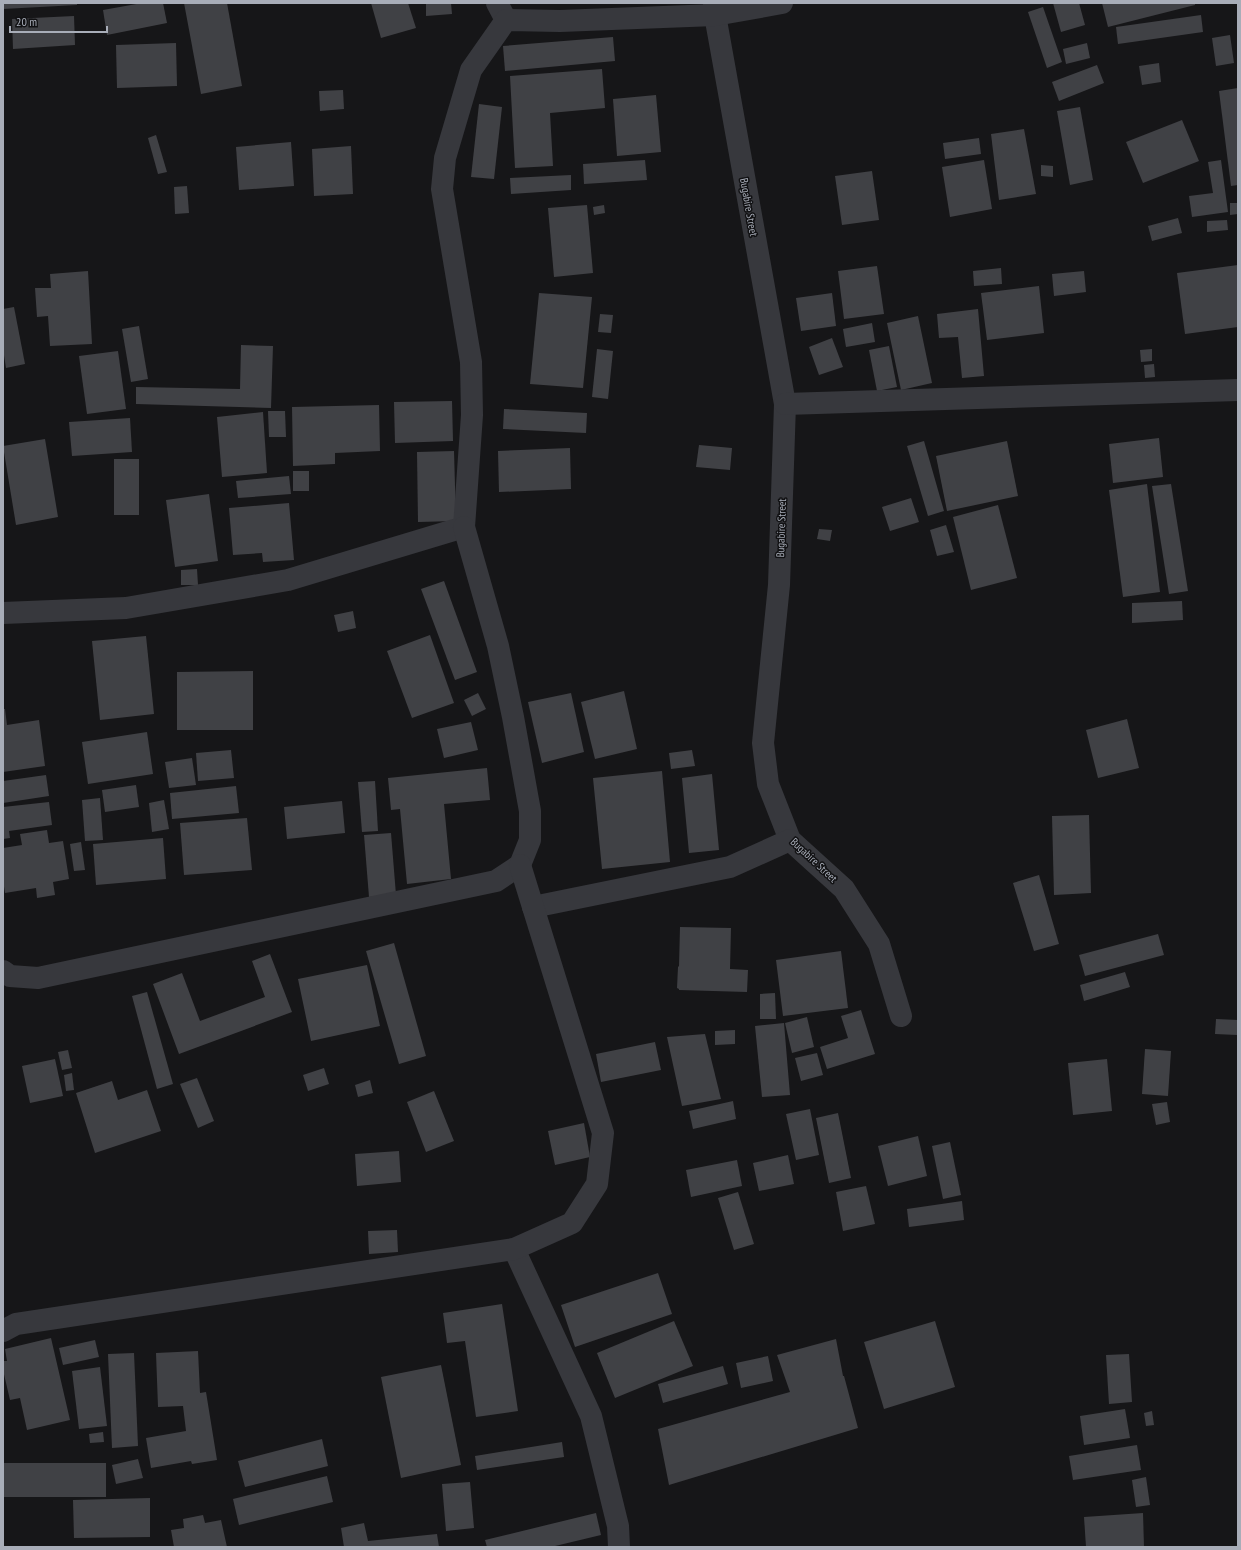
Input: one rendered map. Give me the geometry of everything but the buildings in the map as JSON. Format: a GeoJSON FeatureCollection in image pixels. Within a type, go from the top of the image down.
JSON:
{"type":"FeatureCollection","features":[{"type":"Feature","properties":{"kind":"street"},"geometry":{"type":"LineString","coordinates":[[3,971],[10,976],[38,978],[496,881],[520,865],[530,840],[528,804],[513,717],[498,646],[464,527],[472,415],[471,362],[442,189],[445,158],[471,70],[501,12],[560,21],[782,3]]}},
{"type":"Feature","properties":{"kind":"street","name":"Bugabire Street"},"geometry":{"type":"LineString","coordinates":[[715,9],[785,404],[779,585],[763,743],[768,784],[790,840],[844,889],[879,944],[901,1016]]}},
{"type":"Feature","properties":{"kind":"street"},"geometry":{"type":"LineString","coordinates":[[785,404],[1238,390]]}},
{"type":"Feature","properties":{"kind":"street"},"geometry":{"type":"LineString","coordinates":[[3,613],[126,608],[288,580],[464,527]]}},
{"type":"Feature","properties":{"kind":"street"},"geometry":{"type":"LineString","coordinates":[[533,907],[730,867],[790,840]]}},
{"type":"Feature","properties":{"kind":"street"},"geometry":{"type":"LineString","coordinates":[[3,1331],[16,1324],[514,1249],[572,1222],[597,1184],[602,1133],[520,865]]}},
{"type":"Feature","properties":{"kind":"street"},"geometry":{"type":"LineString","coordinates":[[514,1249],[591,1416],[618,1526],[619,1547]]}}]}
